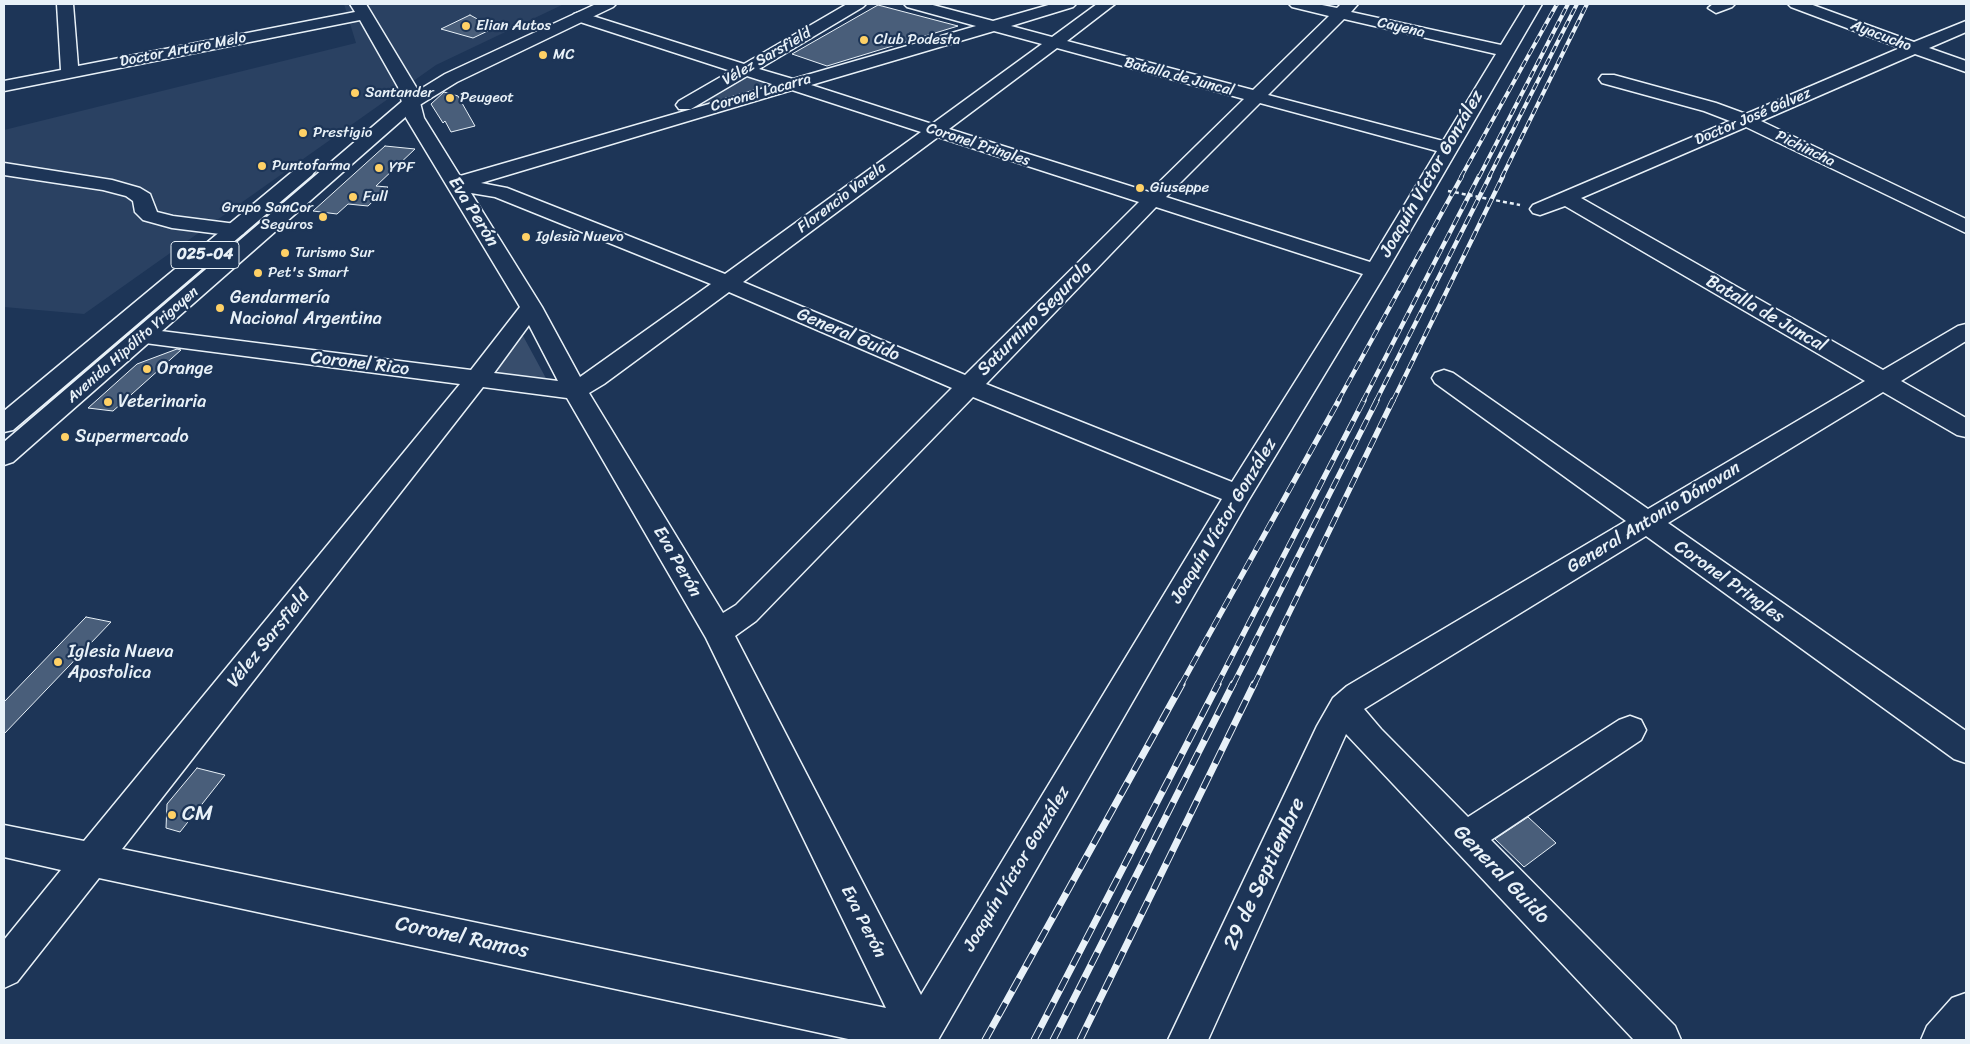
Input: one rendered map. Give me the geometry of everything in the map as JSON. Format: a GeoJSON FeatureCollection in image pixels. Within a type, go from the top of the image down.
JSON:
{"type":"FeatureCollection","features":[{"type":"Feature","properties":{"kind":"street"},"geometry":{"type":"LineString","coordinates":[[65,4],[70,72]]}},
{"type":"Feature","properties":{"kind":"street","name":"Avenida Hipólito Yrigoyen"},"geometry":{"type":"LineString","coordinates":[[4,424],[236,230],[409,95],[451,78],[580,10],[608,4]]}},
{"type":"Feature","properties":{"kind":"street","name":"Vélez Sarsfield"},"geometry":{"type":"LineString","coordinates":[[650,126],[858,4]]}},
{"type":"Feature","properties":{"kind":"street","name":"Batalla de Juncal"},"geometry":{"type":"LineString","coordinates":[[912,4],[1447,148]]}},
{"type":"Feature","properties":{"kind":"street","name":"Coronel Lacarra"},"geometry":{"type":"LineString","coordinates":[[456,184],[1068,4]]}},
{"type":"Feature","properties":{"kind":"street","name":"Florencio Varela"},"geometry":{"type":"LineString","coordinates":[[575,390],[595,379],[1107,4]]}},
{"type":"Feature","properties":{"kind":"street","name":"Cayena"},"geometry":{"type":"LineString","coordinates":[[1297,4],[1345,9],[1505,51]]}},
{"type":"Feature","properties":{"kind":"street","name":"Joaquín Víctor González"},"geometry":{"type":"LineString","coordinates":[[918,1038],[1238,495],[1376,271],[1447,148],[1534,4]]}},
{"type":"Feature","properties":{"kind":"street","name":"Ayacucho"},"geometry":{"type":"LineString","coordinates":[[1796,4],[1966,67]]}},
{"type":"Feature","properties":{"kind":"street","name":"Doctor Arturo Melo"},"geometry":{"type":"LineString","coordinates":[[4,86],[361,7]]}},
{"type":"Feature","properties":{"kind":"street","name":"Eva Perón"},"geometry":{"type":"LineString","coordinates":[[361,7],[409,95],[415,118],[531,307],[575,390],[718,632],[918,1038]]}},
{"type":"Feature","properties":{"kind":"street","name":"Saturnino Segurola"},"geometry":{"type":"LineString","coordinates":[[718,632],[746,613],[1152,200],[1345,9]]}},
{"type":"Feature","properties":{"kind":"street","name":"Coronel Pringles"},"geometry":{"type":"LineString","coordinates":[[580,10],[743,70],[1376,271]]}},
{"type":"Feature","properties":{"kind":"street","name":"Doctor José Gálvez"},"geometry":{"type":"LineString","coordinates":[[1540,209],[1966,26]]}},
{"type":"Feature","properties":{"kind":"street","name":"Pichincha"},"geometry":{"type":"LineString","coordinates":[[1608,79],[1745,120],[1966,227]]}},
{"type":"Feature","properties":{"kind":"street","name":"Avenida Hipólito Yrigoyen"},"geometry":{"type":"LineString","coordinates":[[4,456],[145,336],[409,95]]}},
{"type":"Feature","properties":{"kind":"street"},"geometry":{"type":"LineString","coordinates":[[4,170],[114,186],[134,192],[143,198],[145,212],[150,216],[236,230]]}},
{"type":"Feature","properties":{"kind":"street","name":"General Guido"},"geometry":{"type":"LineString","coordinates":[[456,184],[500,192],[727,283],[969,386],[1238,495]]}},
{"type":"Feature","properties":{"kind":"street","name":"Batalla de Juncal"},"geometry":{"type":"LineString","coordinates":[[1566,198],[1966,429]]}},
{"type":"Feature","properties":{"kind":"street","name":"Vélez Sarsfield"},"geometry":{"type":"LineString","coordinates":[[4,969],[477,379],[531,307]]}},
{"type":"Feature","properties":{"kind":"street","name":"General Antonio Dónovan"},"geometry":{"type":"LineString","coordinates":[[1344,708],[1358,695],[1966,331]]}},
{"type":"Feature","properties":{"kind":"street","name":"Coronel Rico"},"geometry":{"type":"LineString","coordinates":[[145,336],[575,390]]}},
{"type":"Feature","properties":{"kind":"street","name":"Coronel Pringles"},"geometry":{"type":"LineString","coordinates":[[1444,378],[1966,749]]}},
{"type":"Feature","properties":{"kind":"street","name":"General Guido"},"geometry":{"type":"LineString","coordinates":[[1344,708],[1369,739],[1661,1040]]}},
{"type":"Feature","properties":{"kind":"street","name":"29 de Septiembre"},"geometry":{"type":"LineString","coordinates":[[1188,1040],[1328,735],[1344,708]]}},
{"type":"Feature","properties":{"kind":"street"},"geometry":{"type":"LineString","coordinates":[[1465,838],[1630,730]]}},
{"type":"Feature","properties":{"kind":"street","name":"Coronel Ramos"},"geometry":{"type":"LineString","coordinates":[[4,841],[918,1038]]}},
{"type":"Feature","properties":{"kind":"street"},"geometry":{"type":"LineString","coordinates":[[1941,1040],[1966,1012]]}},
{"type":"Feature","properties":{"kind":"path"},"geometry":{"type":"LineString","coordinates":[[1425,186],[1540,209]]}},
{"type":"Feature","properties":{"kind":"shaded area"},"geometry":{"type":"Polygon","coordinates":[[[344,4],[564,4],[436,65],[84,314],[4,307],[4,130],[356,43],[344,4]]]}},
{"type":"Feature","properties":{"kind":"shaded area"},"geometry":{"type":"Polygon","coordinates":[[[737,77],[746,77],[766,84],[766,88],[699,108],[692,107],[737,77]]]}},
{"type":"Feature","properties":{"kind":"shaded area"},"geometry":{"type":"Polygon","coordinates":[[[522,334],[548,382],[491,373],[522,334]]]}},
{"type":"Feature","properties":{"kind":"building","name":"Club Podesta"},"geometry":{"type":"Polygon","coordinates":[[[878,5],[958,26],[827,66],[792,54],[878,5]]]}},
{"type":"Feature","properties":{"kind":"building","name":"Elian Autos"},"geometry":{"type":"Polygon","coordinates":[[[470,15],[494,28],[473,38],[441,29],[470,15]]]}},
{"type":"Feature","properties":{"kind":"building"},"geometry":{"type":"Polygon","coordinates":[[[444,92],[458,96],[475,126],[451,132],[445,121],[443,123],[431,104],[444,92]]]}},
{"type":"Feature","properties":{"kind":"building"},"geometry":{"type":"Polygon","coordinates":[[[385,146],[415,149],[376,186],[388,187],[368,206],[348,204],[337,214],[313,211],[385,146]]]}},
{"type":"Feature","properties":{"kind":"building"},"geometry":{"type":"Polygon","coordinates":[[[177,349],[181,350],[113,411],[88,408],[137,364],[177,349]]]}},
{"type":"Feature","properties":{"kind":"building","name":"Iglesia Nueva Apostolica"},"geometry":{"type":"Polygon","coordinates":[[[86,617],[111,622],[4,734],[4,702],[86,617]]]}},
{"type":"Feature","properties":{"kind":"building"},"geometry":{"type":"Polygon","coordinates":[[[197,768],[225,775],[180,832],[166,828],[167,804],[197,768]]]}},
{"type":"Feature","properties":{"kind":"building"},"geometry":{"type":"Polygon","coordinates":[[[1528,817],[1556,843],[1524,867],[1495,839],[1528,817]]]}},
{"type":"Feature","properties":{"kind":"railway"},"geometry":{"type":"LineString","coordinates":[[1461,177],[1557,4]]}},
{"type":"Feature","properties":{"kind":"railway"},"geometry":{"type":"LineString","coordinates":[[1479,177],[1568,4]]}},
{"type":"Feature","properties":{"kind":"railway"},"geometry":{"type":"LineString","coordinates":[[1489,177],[1577,4]]}},
{"type":"Feature","properties":{"kind":"railway"},"geometry":{"type":"LineString","coordinates":[[1502,177],[1587,4]]}},
{"type":"Feature","properties":{"kind":"railway"},"geometry":{"type":"LineString","coordinates":[[1338,401],[1462,176]]}},
{"type":"Feature","properties":{"kind":"railway"},"geometry":{"type":"LineString","coordinates":[[1363,401],[1479,176]]}},
{"type":"Feature","properties":{"kind":"railway"},"geometry":{"type":"LineString","coordinates":[[1376,401],[1490,176]]}},
{"type":"Feature","properties":{"kind":"railway"},"geometry":{"type":"LineString","coordinates":[[1393,401],[1503,176]]}},
{"type":"Feature","properties":{"kind":"railway"},"geometry":{"type":"LineString","coordinates":[[1181,685],[1339,400]]}},
{"type":"Feature","properties":{"kind":"railway"},"geometry":{"type":"LineString","coordinates":[[1217,685],[1364,400]]}},
{"type":"Feature","properties":{"kind":"railway"},"geometry":{"type":"LineString","coordinates":[[1233,685],[1377,400]]}},
{"type":"Feature","properties":{"kind":"railway"},"geometry":{"type":"LineString","coordinates":[[1254,685],[1393,400]]}},
{"type":"Feature","properties":{"kind":"railway"},"geometry":{"type":"LineString","coordinates":[[985,1040],[1182,684]]}},
{"type":"Feature","properties":{"kind":"railway"},"geometry":{"type":"LineString","coordinates":[[1034,1040],[1218,684]]}},
{"type":"Feature","properties":{"kind":"railway"},"geometry":{"type":"LineString","coordinates":[[1053,1040],[1233,684]]}},
{"type":"Feature","properties":{"kind":"railway"},"geometry":{"type":"LineString","coordinates":[[1080,1040],[1254,684]]}},
{"type":"Feature","properties":{"kind":"place","name":"Elian Autos"},"geometry":{"type":"Point","coordinates":[466,26]}},
{"type":"Feature","properties":{"kind":"place","name":"Club Podesta"},"geometry":{"type":"Point","coordinates":[864,40]}},
{"type":"Feature","properties":{"kind":"place","name":"MC"},"geometry":{"type":"Point","coordinates":[543,55]}},
{"type":"Feature","properties":{"kind":"place","name":"Santander"},"geometry":{"type":"Point","coordinates":[355,93]}},
{"type":"Feature","properties":{"kind":"place","name":"Peugeot"},"geometry":{"type":"Point","coordinates":[450,98]}},
{"type":"Feature","properties":{"kind":"place","name":"Prestigio"},"geometry":{"type":"Point","coordinates":[303,133]}},
{"type":"Feature","properties":{"kind":"place","name":"Puntofarma"},"geometry":{"type":"Point","coordinates":[262,166]}},
{"type":"Feature","properties":{"kind":"place","name":"YPF"},"geometry":{"type":"Point","coordinates":[379,168]}},
{"type":"Feature","properties":{"kind":"place","name":"Giuseppe"},"geometry":{"type":"Point","coordinates":[1140,188]}},
{"type":"Feature","properties":{"kind":"place","name":"Full"},"geometry":{"type":"Point","coordinates":[353,197]}},
{"type":"Feature","properties":{"kind":"place","name":"Grupo SanCor Seguros"},"geometry":{"type":"Point","coordinates":[323,217]}},
{"type":"Feature","properties":{"kind":"place","name":"Iglesia Nuevo"},"geometry":{"type":"Point","coordinates":[526,237]}},
{"type":"Feature","properties":{"kind":"place","name":"Turismo Sur"},"geometry":{"type":"Point","coordinates":[285,253]}},
{"type":"Feature","properties":{"kind":"place","name":"Pet's Smart"},"geometry":{"type":"Point","coordinates":[258,273]}},
{"type":"Feature","properties":{"kind":"place","name":"Gendarmería Nacional Argentina"},"geometry":{"type":"Point","coordinates":[220,308]}},
{"type":"Feature","properties":{"kind":"place","name":"Orange"},"geometry":{"type":"Point","coordinates":[147,369]}},
{"type":"Feature","properties":{"kind":"place","name":"Veterinaria"},"geometry":{"type":"Point","coordinates":[108,402]}},
{"type":"Feature","properties":{"kind":"place","name":"Supermercado"},"geometry":{"type":"Point","coordinates":[65,437]}},
{"type":"Feature","properties":{"kind":"place","name":"Iglesia Nueva Apostolica"},"geometry":{"type":"Point","coordinates":[58,662]}},
{"type":"Feature","properties":{"kind":"place","name":"CM"},"geometry":{"type":"Point","coordinates":[172,815]}}]}
